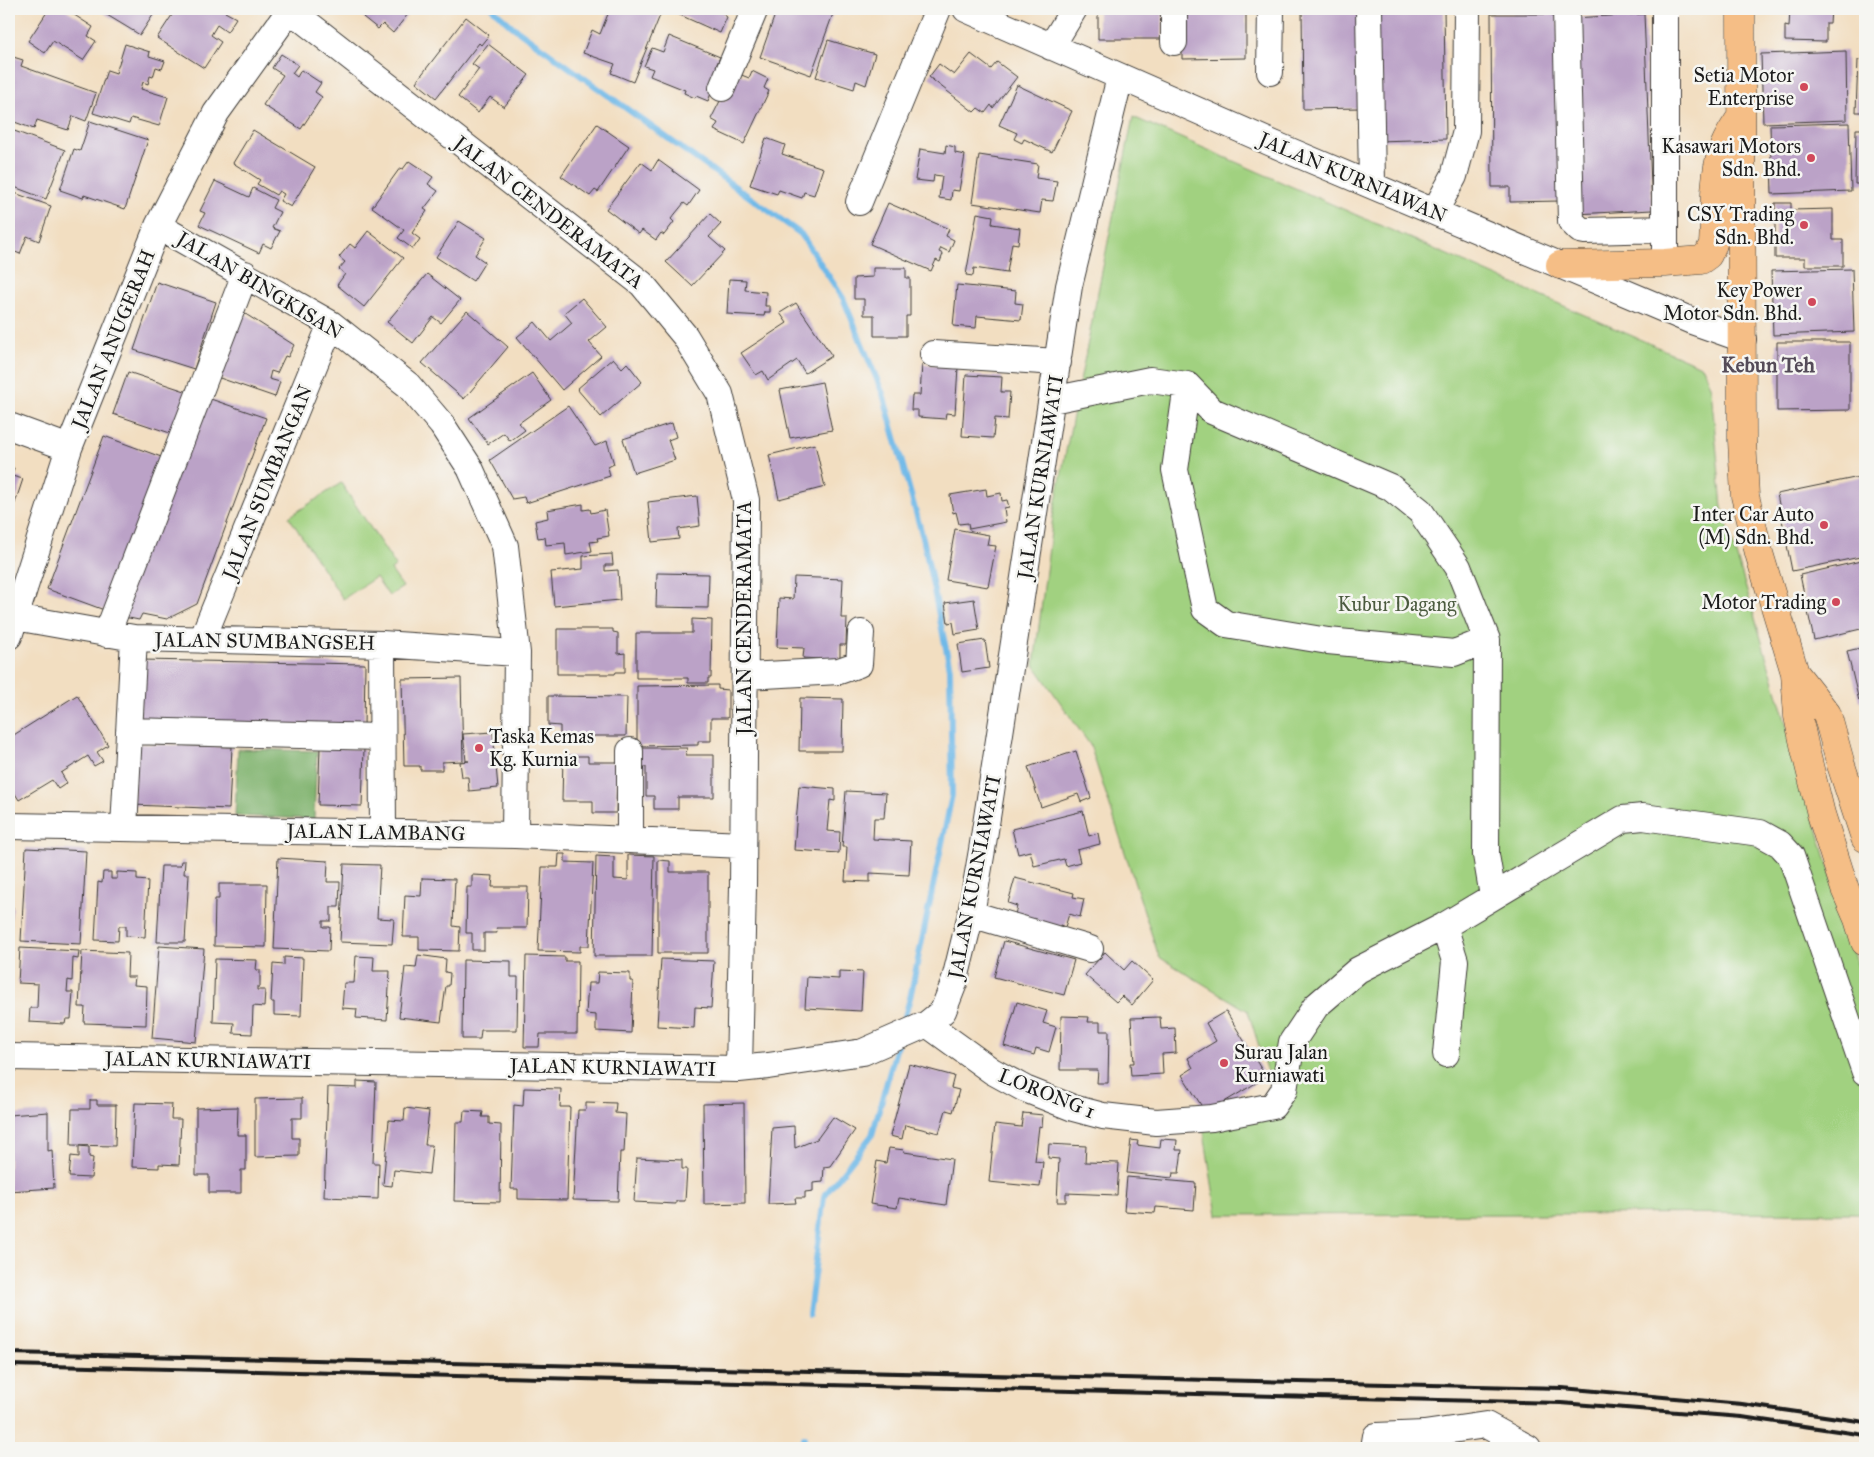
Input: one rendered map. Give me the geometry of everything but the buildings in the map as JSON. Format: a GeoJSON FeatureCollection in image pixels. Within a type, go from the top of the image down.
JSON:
{"type":"FeatureCollection","features":[{"type":"Feature","properties":{"kind":"main road"},"geometry":{"type":"LineString","coordinates":[[1741,9],[1742,440],[1745,496],[1759,553],[1795,672],[1798,716],[1821,814],[1845,890],[1862,930]]}},
{"type":"Feature","properties":{"kind":"main road"},"geometry":{"type":"LineString","coordinates":[[1560,264],[1665,263],[1701,260],[1708,255],[1713,244],[1718,166],[1721,153],[1730,134],[1742,116]]}},
{"type":"Feature","properties":{"kind":"main road"},"geometry":{"type":"LineString","coordinates":[[1795,672],[1827,714],[1862,829],[1852,872],[1862,930]]}},
{"type":"Feature","properties":{"kind":"main road"},"geometry":{"type":"LineString","coordinates":[[1841,765],[1865,787]]}},
{"type":"Feature","properties":{"kind":"main road"},"geometry":{"type":"LineString","coordinates":[[1816,789],[1836,818],[1862,829]]}},
{"type":"Feature","properties":{"kind":"street","name":"JALAN ANUGERAH"},"geometry":{"type":"LineString","coordinates":[[12,627],[69,448],[158,226],[216,113],[289,9]]}},
{"type":"Feature","properties":{"kind":"street","name":"JALAN CENDERAMATA"},"geometry":{"type":"LineString","coordinates":[[289,9],[642,284],[686,336],[720,394],[746,500],[739,1068]]}},
{"type":"Feature","properties":{"kind":"street"},"geometry":{"type":"LineString","coordinates":[[722,88],[755,9]]}},
{"type":"Feature","properties":{"kind":"street"},"geometry":{"type":"LineString","coordinates":[[859,202],[938,9]]}},
{"type":"Feature","properties":{"kind":"street","name":"JALAN KURNIAWAN"},"geometry":{"type":"LineString","coordinates":[[966,9],[1120,77],[1692,321],[1743,339]]}},
{"type":"Feature","properties":{"kind":"street"},"geometry":{"type":"LineString","coordinates":[[1051,47],[1074,9]]}},
{"type":"Feature","properties":{"kind":"street"},"geometry":{"type":"LineString","coordinates":[[1174,9],[1174,42]]}},
{"type":"Feature","properties":{"kind":"street"},"geometry":{"type":"LineString","coordinates":[[1270,72],[1271,9]]}},
{"type":"Feature","properties":{"kind":"street"},"geometry":{"type":"LineString","coordinates":[[1369,9],[1372,184]]}},
{"type":"Feature","properties":{"kind":"street"},"geometry":{"type":"LineString","coordinates":[[1435,211],[1454,176],[1466,131],[1468,9]]}},
{"type":"Feature","properties":{"kind":"street"},"geometry":{"type":"LineString","coordinates":[[1566,9],[1571,221],[1580,230],[1586,231],[1665,228]]}},
{"type":"Feature","properties":{"kind":"street"},"geometry":{"type":"LineString","coordinates":[[1665,9],[1665,263]]}},
{"type":"Feature","properties":{"kind":"street","name":"JALAN KURNIAWATI"},"geometry":{"type":"LineString","coordinates":[[9,1057],[739,1068],[768,1066],[863,1052],[921,1027],[943,1011],[951,990],[971,914],[1069,286],[1120,77]]}},
{"type":"Feature","properties":{"kind":"street","name":"JALAN BINGKISAN"},"geometry":{"type":"LineString","coordinates":[[158,226],[331,324],[408,385],[442,426],[470,468],[505,546],[518,653],[515,835]]}},
{"type":"Feature","properties":{"kind":"street"},"geometry":{"type":"LineString","coordinates":[[106,634],[245,274]]}},
{"type":"Feature","properties":{"kind":"street","name":"JALAN SUMBANGAN"},"geometry":{"type":"LineString","coordinates":[[202,640],[331,324]]}},
{"type":"Feature","properties":{"kind":"street"},"geometry":{"type":"LineString","coordinates":[[933,354],[1058,362]]}},
{"type":"Feature","properties":{"kind":"street"},"geometry":{"type":"LineString","coordinates":[[1052,400],[1150,380],[1187,385],[1212,411],[1390,487],[1420,511],[1458,567],[1487,640],[1486,855],[1494,896]]}},
{"type":"Feature","properties":{"kind":"street"},"geometry":{"type":"LineString","coordinates":[[1187,385],[1175,470],[1205,609],[1226,624],[1328,641],[1454,653],[1487,640]]}},
{"type":"Feature","properties":{"kind":"street"},"geometry":{"type":"LineString","coordinates":[[9,426],[69,448]]}},
{"type":"Feature","properties":{"kind":"street","name":"JALAN SUMBANGSEH"},"geometry":{"type":"LineString","coordinates":[[12,627],[134,638],[382,644],[518,653]]}},
{"type":"Feature","properties":{"kind":"street"},"geometry":{"type":"LineString","coordinates":[[745,676],[839,671],[859,664],[861,633]]}},
{"type":"Feature","properties":{"kind":"street"},"geometry":{"type":"LineString","coordinates":[[124,828],[134,638]]}},
{"type":"Feature","properties":{"kind":"street"},"geometry":{"type":"LineString","coordinates":[[382,644],[383,832]]}},
{"type":"Feature","properties":{"kind":"street"},"geometry":{"type":"LineString","coordinates":[[129,731],[382,737]]}},
{"type":"Feature","properties":{"kind":"street"},"geometry":{"type":"LineString","coordinates":[[630,752],[630,840]]}},
{"type":"Feature","properties":{"kind":"street","name":"LORONG 1"},"geometry":{"type":"LineString","coordinates":[[921,1027],[1025,1089],[1073,1108],[1103,1116],[1156,1122],[1212,1118],[1273,1106],[1284,1090],[1292,1042],[1316,1006],[1358,970],[1444,926],[1622,819],[1643,817],[1760,833],[1780,844],[1791,856],[1865,1072]]}},
{"type":"Feature","properties":{"kind":"street","name":"JALAN LAMBANG"},"geometry":{"type":"LineString","coordinates":[[9,826],[515,835],[743,845]]}},
{"type":"Feature","properties":{"kind":"street"},"geometry":{"type":"LineString","coordinates":[[971,914],[1090,949]]}},
{"type":"Feature","properties":{"kind":"street"},"geometry":{"type":"LineString","coordinates":[[1444,926],[1455,961],[1446,1054]]}},
{"type":"Feature","properties":{"kind":"street"},"geometry":{"type":"LineString","coordinates":[[1374,1448],[1376,1436],[1424,1434],[1486,1426],[1528,1448]]}},
{"type":"Feature","properties":{"kind":"green space","name":"Kubur Dagang"},"geometry":{"type":"Polygon","coordinates":[[[1133,117],[1703,367],[1711,389],[1722,507],[1865,990],[1865,1213],[1217,1215],[1203,1126],[1280,1114],[1248,1011],[1159,957],[1090,745],[1034,665],[1053,516],[1133,117]]]}},
{"type":"Feature","properties":{"kind":"green space"},"geometry":{"type":"Polygon","coordinates":[[[341,483],[396,566],[391,570],[403,587],[389,596],[376,577],[343,599],[289,517],[341,483]]]}},
{"type":"Feature","properties":{"kind":"green space"},"geometry":{"type":"Polygon","coordinates":[[[238,749],[317,751],[314,819],[235,816],[238,749]]]}},
{"type":"Feature","properties":{"kind":"waterway"},"geometry":{"type":"LineString","coordinates":[[493,9],[513,27],[801,234],[843,298],[883,394],[923,538],[950,668],[952,795],[910,998],[902,1027]]}},
{"type":"Feature","properties":{"kind":"waterway"},"geometry":{"type":"LineString","coordinates":[[809,1315],[824,1196],[872,1135],[897,1046]]}},
{"type":"Feature","properties":{"kind":"waterway"},"geometry":{"type":"LineString","coordinates":[[803,1448],[804,1438]]}},
{"type":"Feature","properties":{"kind":"railway"},"geometry":{"type":"LineString","coordinates":[[9,1353],[1562,1388],[1742,1404],[1865,1422]]}},
{"type":"Feature","properties":{"kind":"railway"},"geometry":{"type":"LineString","coordinates":[[9,1365],[1561,1403],[1742,1417],[1865,1435]]}},
{"type":"Feature","properties":{"kind":"place","name":"Setia Motor Enterprise"},"geometry":{"type":"Point","coordinates":[1804,87]}},
{"type":"Feature","properties":{"kind":"place","name":"Kasawari Motors Sdn. Bhd."},"geometry":{"type":"Point","coordinates":[1811,158]}},
{"type":"Feature","properties":{"kind":"place","name":"CSY Trading Sdn. Bhd."},"geometry":{"type":"Point","coordinates":[1804,225]}},
{"type":"Feature","properties":{"kind":"place","name":"Key Power Motor Sdn. Bhd."},"geometry":{"type":"Point","coordinates":[1812,302]}},
{"type":"Feature","properties":{"kind":"place","name":"Inter Car Auto (M) Sdn. Bhd."},"geometry":{"type":"Point","coordinates":[1824,525]}},
{"type":"Feature","properties":{"kind":"place","name":"Motor Trading"},"geometry":{"type":"Point","coordinates":[1836,602]}},
{"type":"Feature","properties":{"kind":"place","name":"Taska Kemas Kg. Kurnia"},"geometry":{"type":"Point","coordinates":[479,748]}},
{"type":"Feature","properties":{"kind":"place","name":"Surau Jalan Kurniawati"},"geometry":{"type":"Point","coordinates":[1224,1063]}},
{"type":"Feature","properties":{"kind":"district","name":"Kebun Teh"},"geometry":{"type":"Point","coordinates":[1768,365]}}]}
